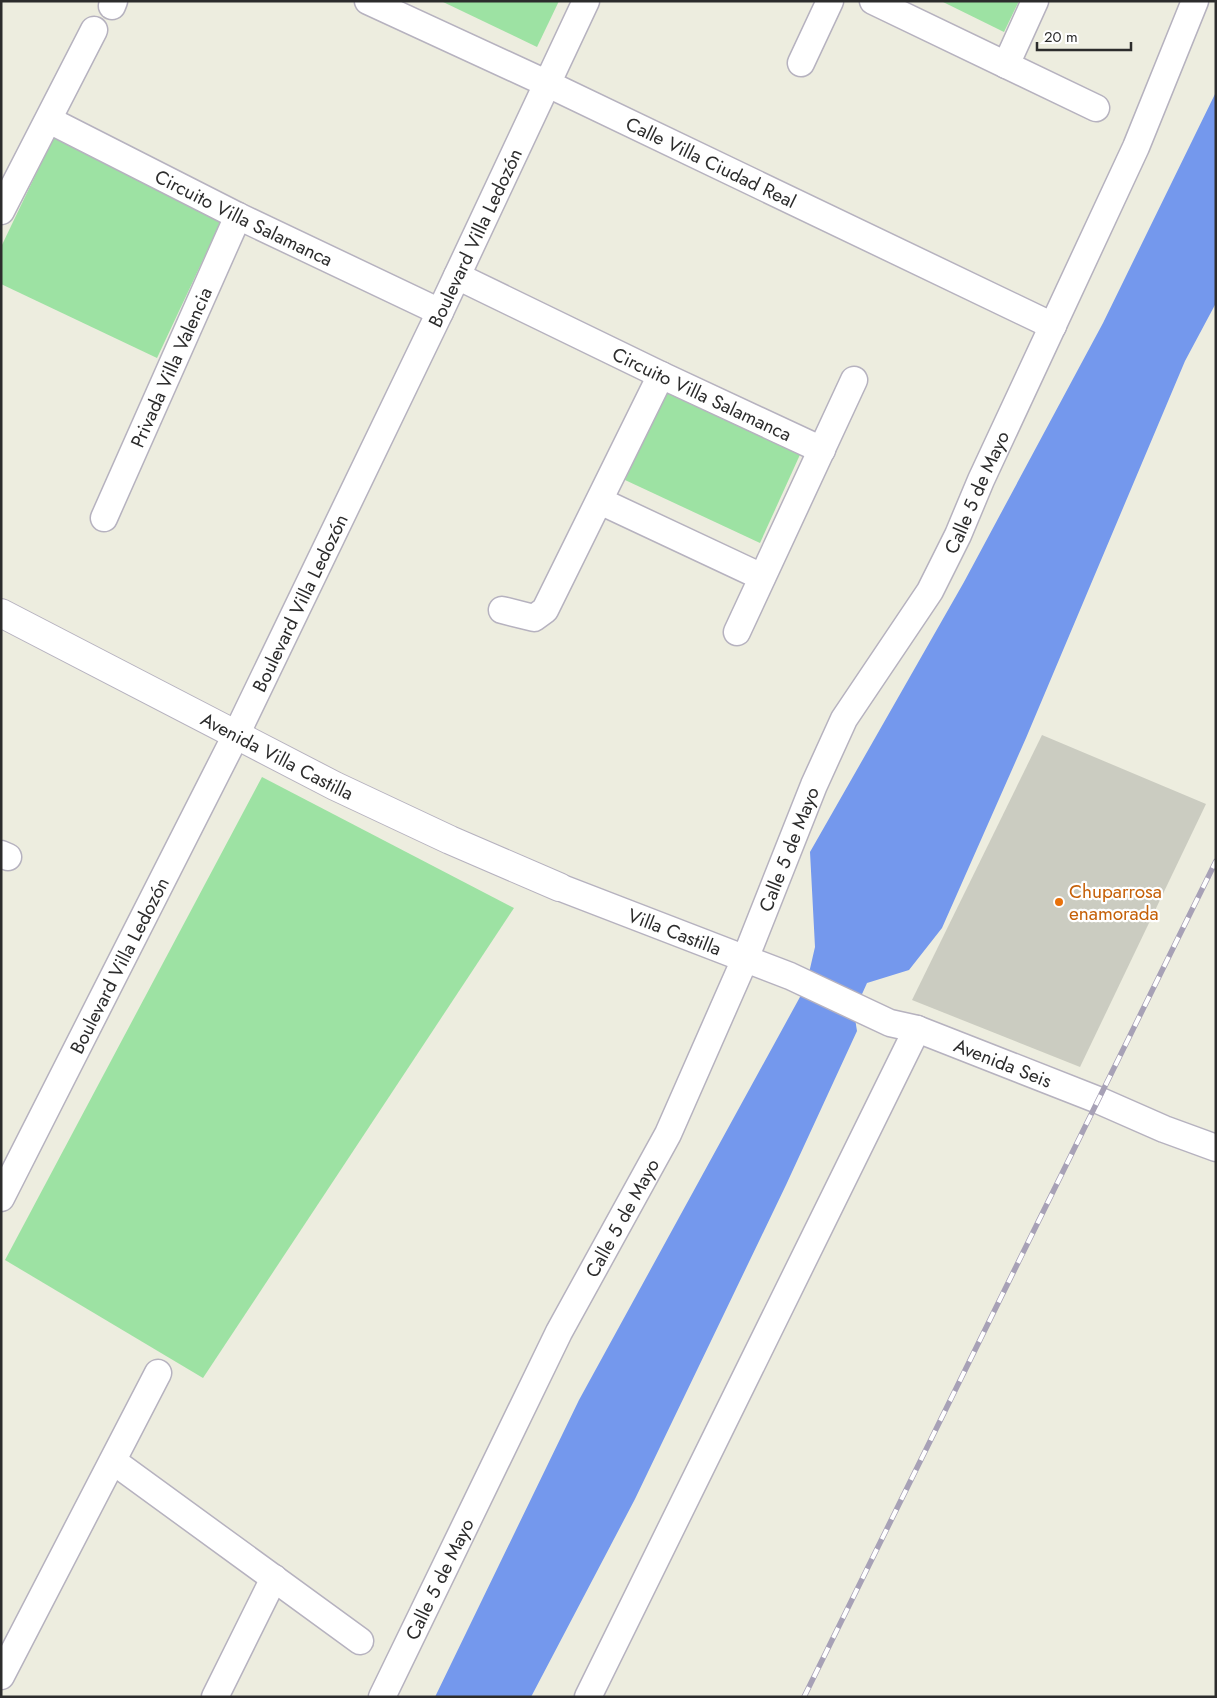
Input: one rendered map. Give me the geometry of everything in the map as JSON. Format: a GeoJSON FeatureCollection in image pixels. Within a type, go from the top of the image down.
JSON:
{"type":"FeatureCollection","features":[{"type":"Feature","properties":{"kind":"street","name":"Calle Villa Ciudad Real"},"geometry":{"type":"LineString","coordinates":[[368,1],[548,84],[1053,326]]}},
{"type":"Feature","properties":{"kind":"street","name":"Boulevard Villa Ledozón"},"geometry":{"type":"LineString","coordinates":[[1,1198],[236,735],[440,312],[586,1]]}},
{"type":"Feature","properties":{"kind":"street"},"geometry":{"type":"LineString","coordinates":[[801,63],[830,1]]}},
{"type":"Feature","properties":{"kind":"street"},"geometry":{"type":"LineString","coordinates":[[874,1],[1096,108]]}},
{"type":"Feature","properties":{"kind":"street"},"geometry":{"type":"LineString","coordinates":[[1006,65],[1035,1]]}},
{"type":"Feature","properties":{"kind":"street","name":"Calle 5 de Mayo"},"geometry":{"type":"LineString","coordinates":[[382,1697],[560,1332],[668,1134],[745,959],[814,785],[844,719],[930,591],[958,535],[981,480],[1136,147],[1195,1]]}},
{"type":"Feature","properties":{"kind":"street"},"geometry":{"type":"LineString","coordinates":[[1,211],[94,30]]}},
{"type":"Feature","properties":{"kind":"street","name":"Circuito Villa Salamanca"},"geometry":{"type":"LineString","coordinates":[[48,120],[238,216],[440,312]]}},
{"type":"Feature","properties":{"kind":"street","name":"Privada Villa Valencia"},"geometry":{"type":"LineString","coordinates":[[104,518],[238,216]]}},
{"type":"Feature","properties":{"kind":"street","name":"Circuito Villa Salamanca"},"geometry":{"type":"LineString","coordinates":[[457,276],[661,375],[822,450]]}},
{"type":"Feature","properties":{"kind":"street"},"geometry":{"type":"LineString","coordinates":[[502,610],[534,618],[545,610],[661,375]]}},
{"type":"Feature","properties":{"kind":"street"},"geometry":{"type":"LineString","coordinates":[[737,632],[854,380]]}},
{"type":"Feature","properties":{"kind":"street"},"geometry":{"type":"LineString","coordinates":[[600,501],[762,577]]}},
{"type":"Feature","properties":{"kind":"street","name":"Avenida Villa Castilla"},"geometry":{"type":"LineString","coordinates":[[1,613],[335,786],[450,840],[559,886]]}},
{"type":"Feature","properties":{"kind":"street","name":"Villa Castilla"},"geometry":{"type":"LineString","coordinates":[[559,886],[790,976]]}},
{"type":"Feature","properties":{"kind":"street","name":"Avenida Seis"},"geometry":{"type":"LineString","coordinates":[[790,976],[890,1023],[917,1029],[1098,1100],[1164,1129],[1216,1148]]}},
{"type":"Feature","properties":{"kind":"street"},"geometry":{"type":"LineString","coordinates":[[588,1697],[917,1029]]}},
{"type":"Feature","properties":{"kind":"street"},"geometry":{"type":"LineString","coordinates":[[1,1676],[158,1374]]}},
{"type":"Feature","properties":{"kind":"street"},"geometry":{"type":"LineString","coordinates":[[113,1461],[360,1641]]}},
{"type":"Feature","properties":{"kind":"street"},"geometry":{"type":"LineString","coordinates":[[215,1697],[274,1578]]}},
{"type":"Feature","properties":{"kind":"green space"},"geometry":{"type":"Polygon","coordinates":[[[441,1],[559,1],[537,47],[441,1]]]}},
{"type":"Feature","properties":{"kind":"green space"},"geometry":{"type":"Polygon","coordinates":[[[941,1],[1019,1],[1004,32],[941,1]]]}},
{"type":"Feature","properties":{"kind":"green space"},"geometry":{"type":"Polygon","coordinates":[[[57,130],[226,211],[157,358],[1,284],[1,247],[57,130]]]}},
{"type":"Feature","properties":{"kind":"green space"},"geometry":{"type":"Polygon","coordinates":[[[666,392],[803,448],[760,543],[625,480],[666,392]]]}},
{"type":"Feature","properties":{"kind":"green space"},"geometry":{"type":"Polygon","coordinates":[[[262,777],[514,908],[203,1378],[5,1260],[262,777]]]}},
{"type":"Feature","properties":{"kind":"water"},"geometry":{"type":"Polygon","coordinates":[[[1216,92],[1216,303],[1185,361],[1026,738],[942,928],[909,970],[867,983],[854,1012],[857,1031],[786,1185],[635,1499],[531,1697],[435,1697],[579,1400],[806,986],[815,947],[810,852],[964,582],[1103,323],[1216,92]]]}},
{"type":"Feature","properties":{"kind":"building","name":"Chuparrosa enamorada"},"geometry":{"type":"Polygon","coordinates":[[[1042,735],[1206,804],[1080,1067],[912,1000],[1042,735]]]}},
{"type":"Feature","properties":{"kind":"railway"},"geometry":{"type":"LineString","coordinates":[[804,1697],[1216,861]]}},
{"type":"Feature","properties":{"kind":"place","name":"Chuparrosa enamorada"},"geometry":{"type":"Point","coordinates":[1059,902]}}]}
